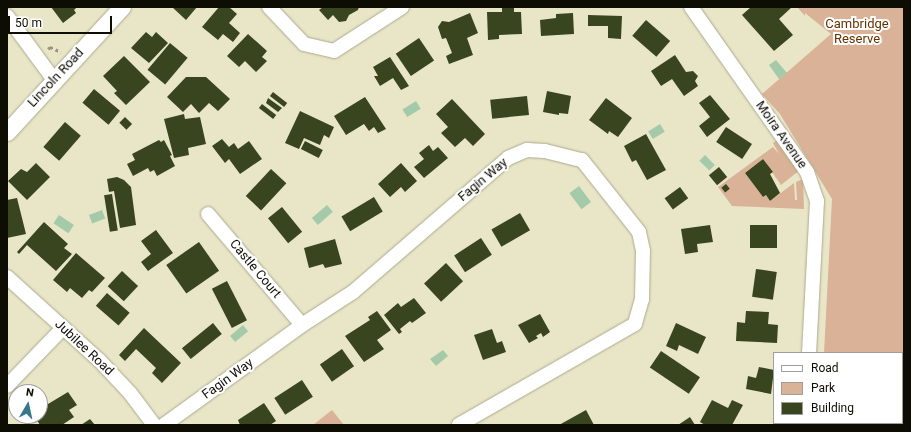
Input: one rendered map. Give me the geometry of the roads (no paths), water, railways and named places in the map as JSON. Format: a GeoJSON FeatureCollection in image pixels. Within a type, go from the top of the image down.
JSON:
{"type":"FeatureCollection","features":[{"type":"Feature","properties":{"kind":"street","name":"Lincoln Road"},"geometry":{"type":"LineString","coordinates":[[7,132],[122,7]]}},
{"type":"Feature","properties":{"kind":"street"},"geometry":{"type":"LineString","coordinates":[[269,7],[304,44],[334,51],[402,7]]}},
{"type":"Feature","properties":{"kind":"street","name":"Moira Avenue"},"geometry":{"type":"LineString","coordinates":[[691,7],[808,172],[817,201],[809,352]]}},
{"type":"Feature","properties":{"kind":"street"},"geometry":{"type":"LineString","coordinates":[[7,16],[54,80]]}},
{"type":"Feature","properties":{"kind":"street","name":"Fagin Way"},"geometry":{"type":"LineString","coordinates":[[164,425],[302,325],[353,292],[508,158],[527,150],[545,150],[582,160],[639,232],[643,251],[642,299],[635,324],[459,425]]}},
{"type":"Feature","properties":{"kind":"street","name":"Castle Court"},"geometry":{"type":"LineString","coordinates":[[208,214],[302,325]]}},
{"type":"Feature","properties":{"kind":"street","name":"Jubilee Road"},"geometry":{"type":"LineString","coordinates":[[7,277],[99,360],[130,393],[154,425]]}},
{"type":"Feature","properties":{"kind":"street"},"geometry":{"type":"LineString","coordinates":[[7,386],[63,328]]}},
{"type":"Feature","properties":{"kind":"park label","name":"Cambridge Reserve"},"geometry":{"type":"Point","coordinates":[857,32]}}]}
